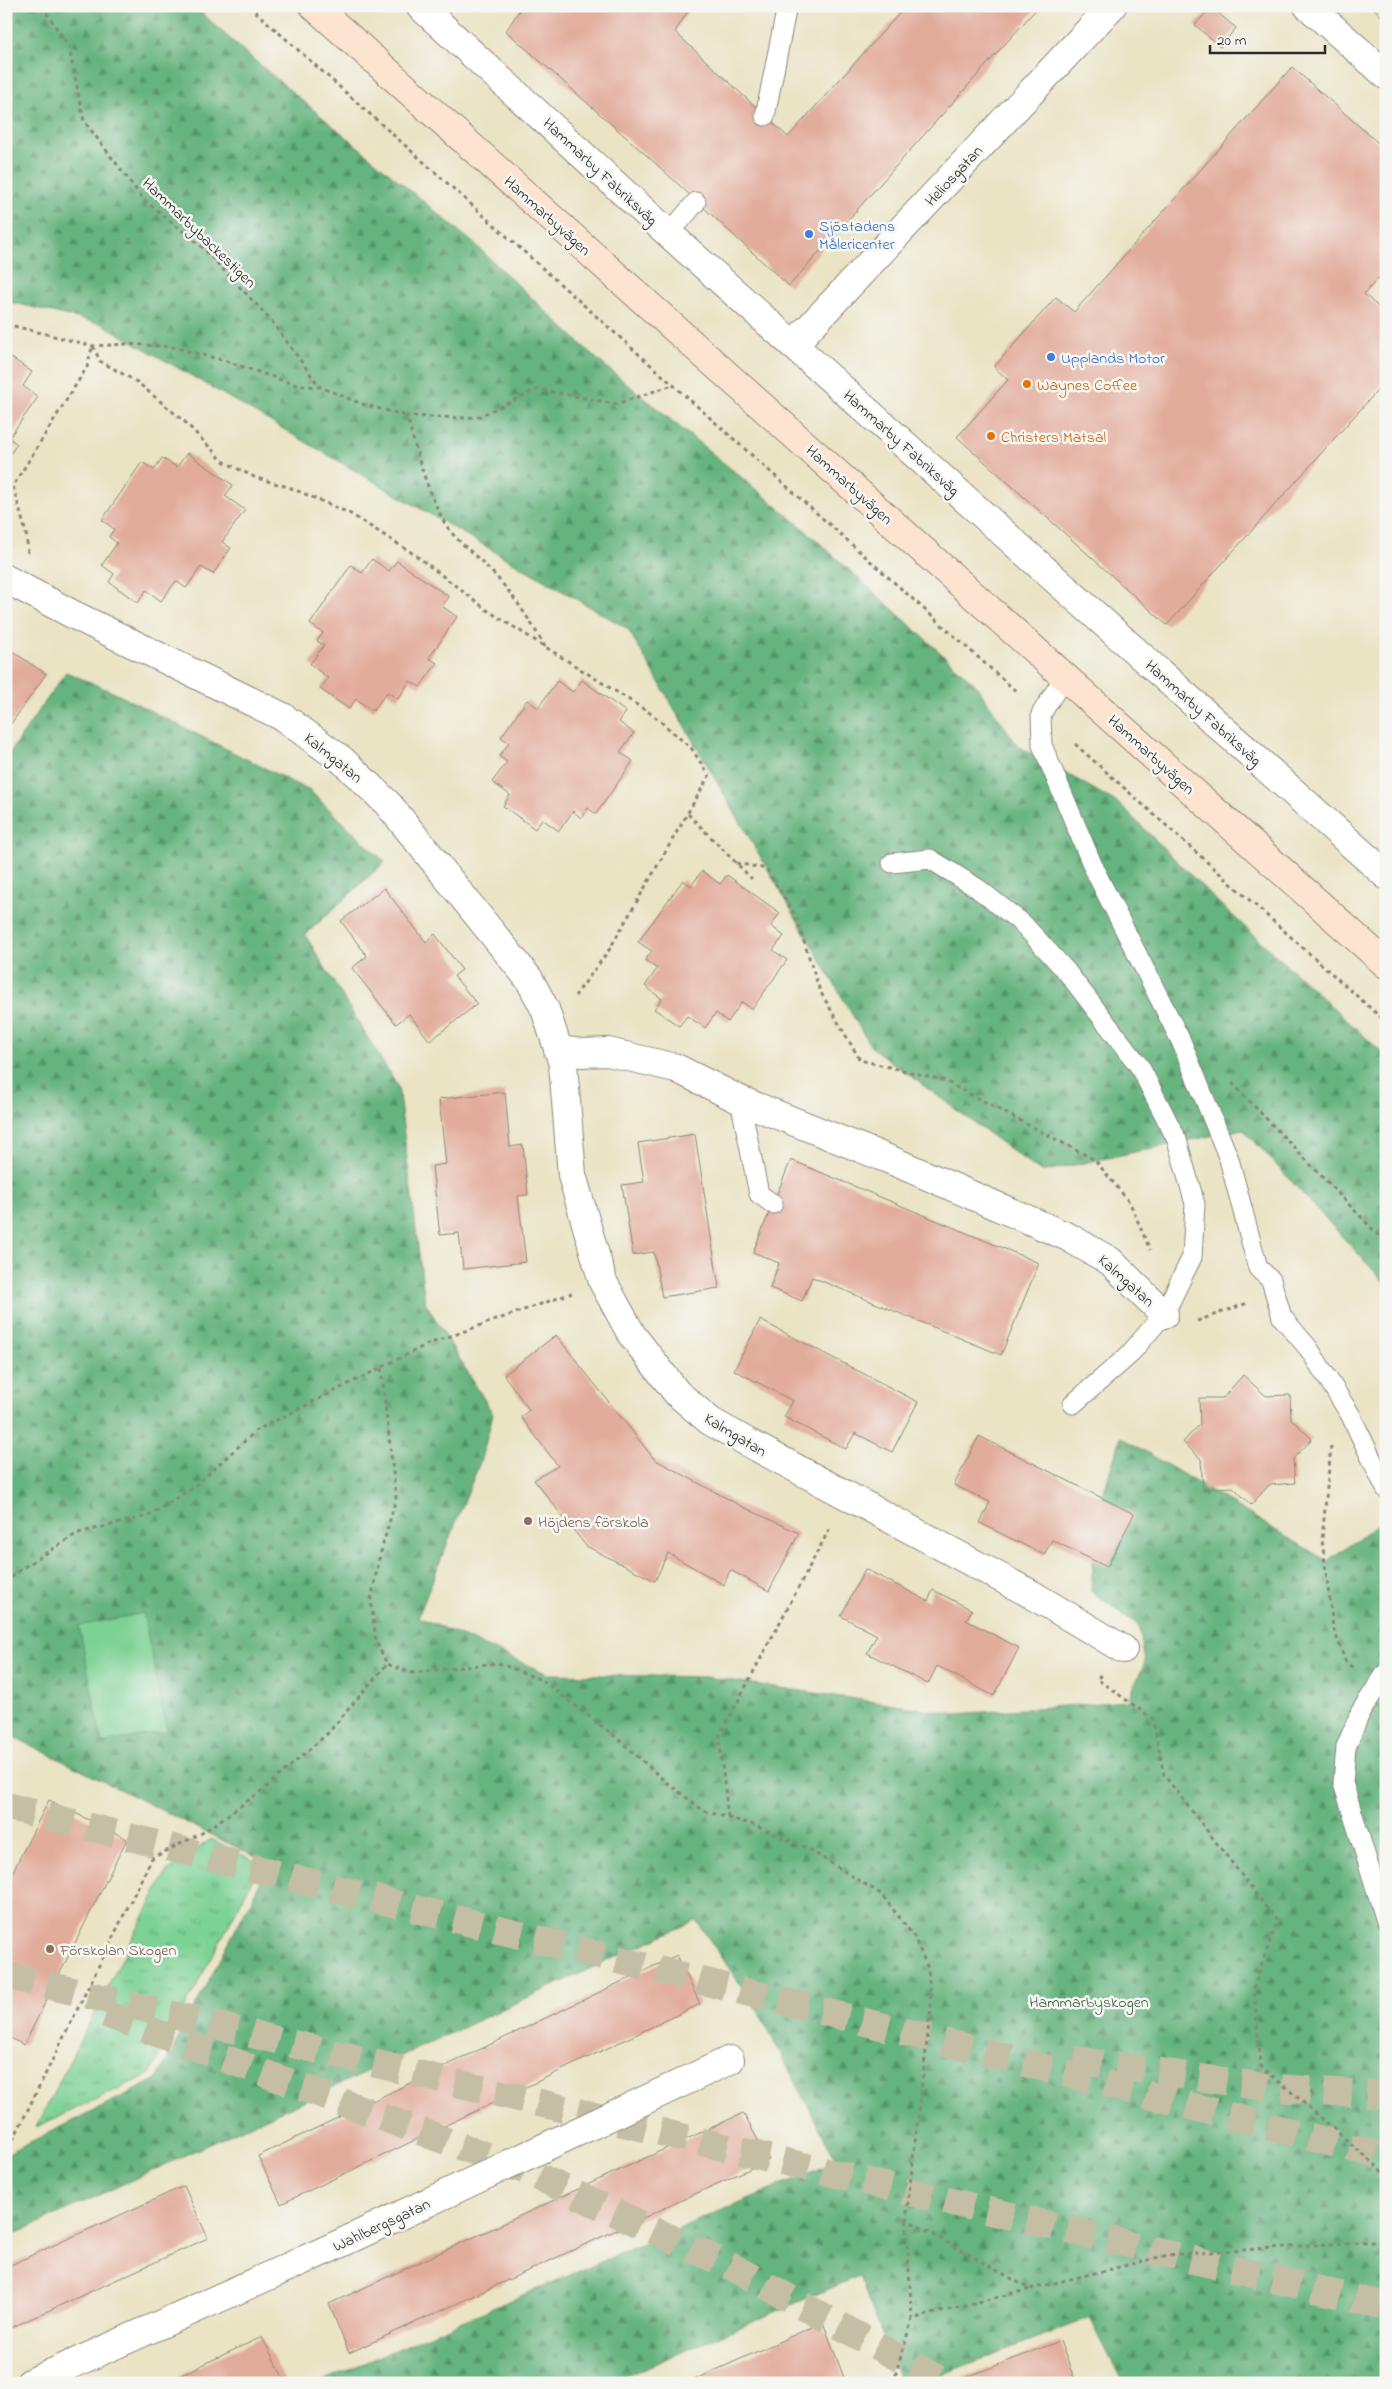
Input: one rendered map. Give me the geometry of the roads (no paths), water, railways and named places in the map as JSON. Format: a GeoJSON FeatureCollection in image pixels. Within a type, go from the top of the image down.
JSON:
{"type":"FeatureCollection","features":[{"type":"Feature","properties":{"kind":"main road","name":"Hammarbyvägen"},"geometry":{"type":"LineString","coordinates":[[314,6],[1386,964]]}},
{"type":"Feature","properties":{"kind":"street","name":"Hammarby Fabriksväg"},"geometry":{"type":"LineString","coordinates":[[420,6],[669,234],[1386,875]]}},
{"type":"Feature","properties":{"kind":"street","name":"Heliosgatan"},"geometry":{"type":"LineString","coordinates":[[794,344],[1112,6]]}},
{"type":"Feature","properties":{"kind":"street"},"geometry":{"type":"LineString","coordinates":[[1308,6],[1386,75]]}},
{"type":"Feature","properties":{"kind":"street","name":"Kalmgatan"},"geometry":{"type":"LineString","coordinates":[[6,579],[74,615],[283,717],[342,760],[389,805],[529,979],[545,1009],[563,1064],[572,1175],[603,1282],[632,1335],[677,1394],[710,1421],[1031,1594],[1123,1649]]}},
{"type":"Feature","properties":{"kind":"street","name":"Kalmgatan"},"geometry":{"type":"LineString","coordinates":[[558,1050],[582,1053],[608,1052],[676,1068],[740,1100],[893,1161],[1068,1237],[1110,1261],[1168,1307]]}},
{"type":"Feature","properties":{"kind":"street","name":"Wahlbergsgatan"},"geometry":{"type":"LineString","coordinates":[[30,2383],[335,2246],[730,2060]]}},
{"type":"Feature","properties":{"kind":"lane"},"geometry":{"type":"LineString","coordinates":[[765,116],[787,6]]}},
{"type":"Feature","properties":{"kind":"lane"},"geometry":{"type":"LineString","coordinates":[[669,234],[696,202]]}},
{"type":"Feature","properties":{"kind":"lane"},"geometry":{"type":"LineString","coordinates":[[1065,676],[1041,714],[1042,745],[1095,871],[1181,1041],[1229,1159],[1258,1268],[1271,1280],[1282,1317],[1309,1349],[1343,1403],[1386,1489]]}},
{"type":"Feature","properties":{"kind":"lane"},"geometry":{"type":"LineString","coordinates":[[892,862],[930,859],[977,888],[1022,923],[1068,972],[1140,1067],[1177,1140],[1195,1204],[1192,1257],[1168,1307],[1128,1356],[1073,1404]]}},
{"type":"Feature","properties":{"kind":"lane"},"geometry":{"type":"LineString","coordinates":[[740,1100],[759,1194],[773,1204]]}},
{"type":"Feature","properties":{"kind":"lane"},"geometry":{"type":"LineString","coordinates":[[1381,1679],[1361,1711],[1346,1747],[1343,1783],[1386,1921]]}},
{"type":"Feature","properties":{"kind":"tunnel"},"geometry":{"type":"LineString","coordinates":[[6,1806],[949,2043],[1386,2157]]}},
{"type":"Feature","properties":{"kind":"tunnel"},"geometry":{"type":"LineString","coordinates":[[6,1975],[1386,2306]]}},
{"type":"Feature","properties":{"kind":"tunnel"},"geometry":{"type":"LineString","coordinates":[[106,2014],[524,2170],[730,2266],[945,2383]]}},
{"type":"Feature","properties":{"kind":"tunnel"},"geometry":{"type":"LineString","coordinates":[[1074,2060],[1273,2088],[1386,2095]]}},
{"type":"Feature","properties":{"kind":"place","name":"Sjöstadens Målericenter"},"geometry":{"type":"Point","coordinates":[809,234]}},
{"type":"Feature","properties":{"kind":"place","name":"Upplands Motor"},"geometry":{"type":"Point","coordinates":[1051,357]}},
{"type":"Feature","properties":{"kind":"place","name":"Waynes Coffee"},"geometry":{"type":"Point","coordinates":[1027,384]}},
{"type":"Feature","properties":{"kind":"place","name":"Christers Matsal"},"geometry":{"type":"Point","coordinates":[991,436]}},
{"type":"Feature","properties":{"kind":"place","name":"Höjdens förskola"},"geometry":{"type":"Point","coordinates":[528,1521]}},
{"type":"Feature","properties":{"kind":"place","name":"Förskolan Skogen"},"geometry":{"type":"Point","coordinates":[50,1949]}},
{"type":"Feature","properties":{"kind":"park label","name":"Hammarbyskogen"},"geometry":{"type":"Point","coordinates":[1089,2001]}}]}
